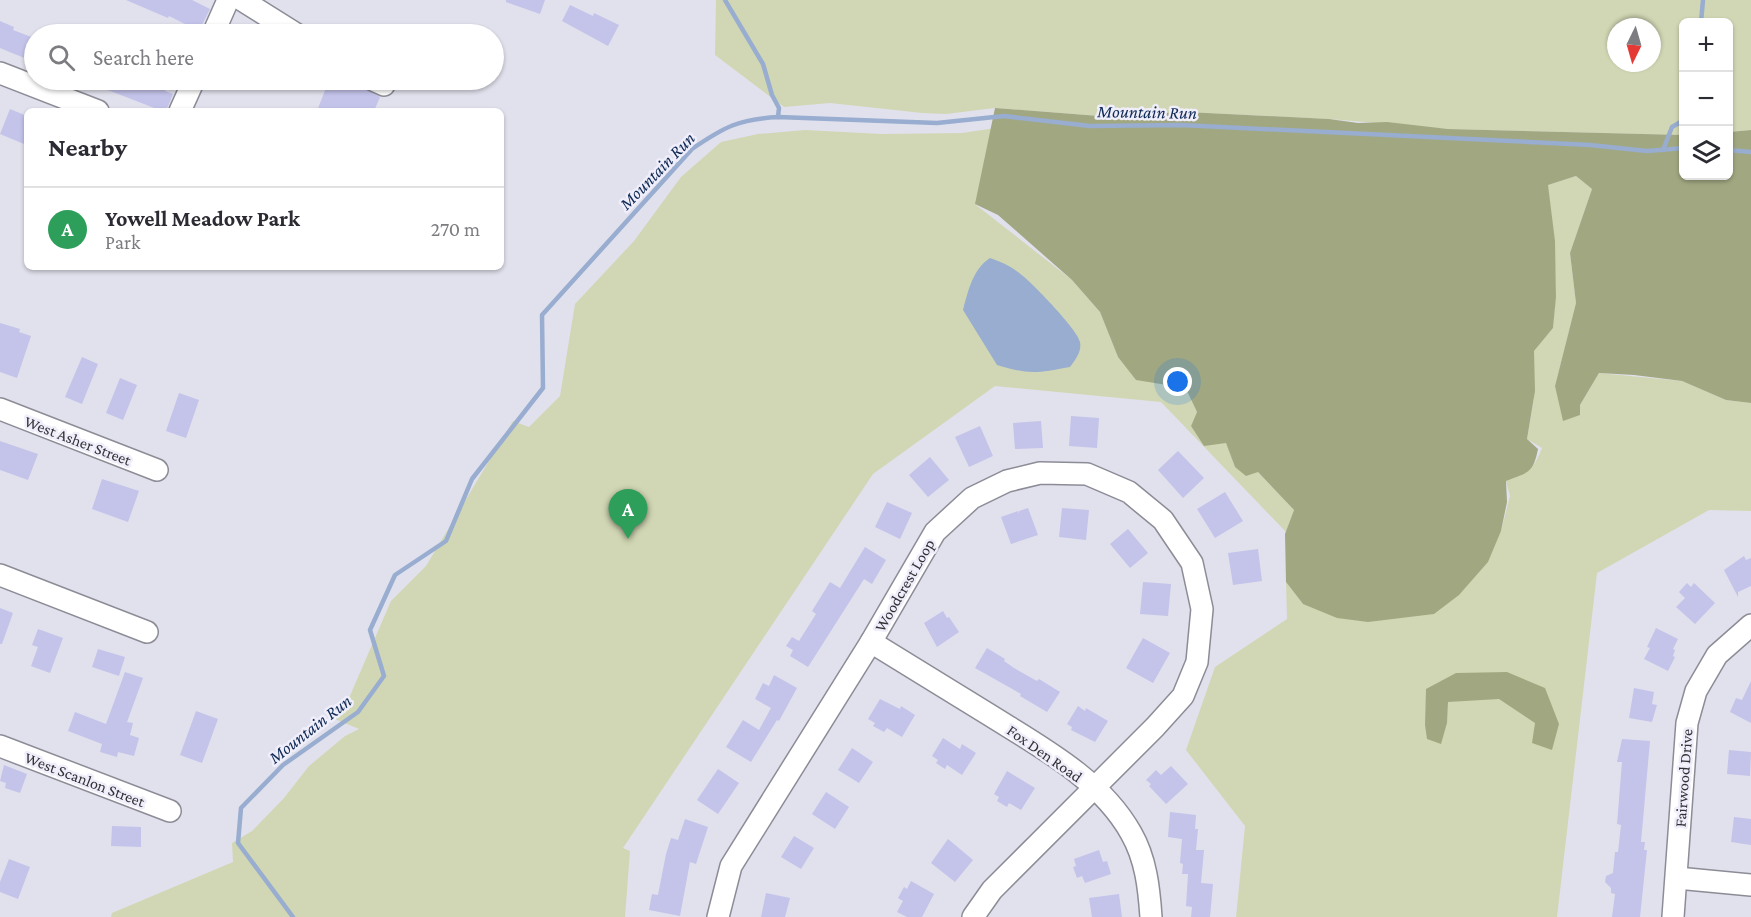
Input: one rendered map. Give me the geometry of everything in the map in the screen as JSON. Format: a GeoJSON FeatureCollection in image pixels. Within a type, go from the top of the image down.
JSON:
{"type":"FeatureCollection","features":[{"type":"Feature","properties":{"kind":"street"},"geometry":{"type":"LineString","coordinates":[[217,24],[228,0]]}},
{"type":"Feature","properties":{"kind":"street"},"geometry":{"type":"LineString","coordinates":[[242,0],[280,24]]}},
{"type":"Feature","properties":{"kind":"street"},"geometry":{"type":"LineString","coordinates":[[0,73],[24,82]]}},
{"type":"Feature","properties":{"kind":"street"},"geometry":{"type":"LineString","coordinates":[[44,90],[90,108]]}},
{"type":"Feature","properties":{"kind":"street"},"geometry":{"type":"LineString","coordinates":[[181,108],[189,90]]}},
{"type":"Feature","properties":{"kind":"street","name":"West Asher Street"},"geometry":{"type":"LineString","coordinates":[[0,410],[157,470]]}},
{"type":"Feature","properties":{"kind":"street","name":"Woodcrest Loop"},"geometry":{"type":"LineString","coordinates":[[718,917],[730,866],[871,642],[935,532],[972,498],[1008,481],[1040,473],[1087,474],[1129,492],[1163,520],[1192,563],[1202,609],[1197,662],[1184,696],[992,890],[973,917]]}},
{"type":"Feature","properties":{"kind":"street"},"geometry":{"type":"LineString","coordinates":[[0,575],[147,632]]}},
{"type":"Feature","properties":{"kind":"street","name":"Fairwood Drive"},"geometry":{"type":"LineString","coordinates":[[1673,917],[1686,723],[1696,691],[1717,655],[1751,625]]}},
{"type":"Feature","properties":{"kind":"street","name":"Fox Den Road"},"geometry":{"type":"LineString","coordinates":[[871,642],[1060,759],[1093,788],[1118,813],[1132,834],[1148,876],[1151,917]]}},
{"type":"Feature","properties":{"kind":"street","name":"West Scanlon Street"},"geometry":{"type":"LineString","coordinates":[[1,751],[170,811]]}},
{"type":"Feature","properties":{"kind":"street"},"geometry":{"type":"LineString","coordinates":[[1677,878],[1751,885]]}},
{"type":"Feature","properties":{"kind":"green space"},"geometry":{"type":"Polygon","coordinates":[[[716,0],[1751,0],[1751,130],[1733,132],[1733,18],[1679,18],[1679,135],[1448,129],[1329,119],[1187,112],[1099,116],[995,108],[946,114],[922,113],[830,103],[784,107],[715,55],[716,0]]]}},
{"type":"Feature","properties":{"kind":"green space"},"geometry":{"type":"Polygon","coordinates":[[[995,108],[1099,116],[1187,112],[1329,119],[1358,123],[1387,122],[1448,129],[1679,135],[1679,180],[1733,180],[1733,132],[1751,130],[1751,403],[1726,400],[1682,381],[1599,373],[1580,405],[1580,415],[1563,421],[1555,386],[1576,303],[1570,253],[1592,189],[1576,176],[1548,185],[1555,241],[1556,297],[1553,328],[1534,351],[1535,391],[1527,439],[1538,449],[1534,463],[1528,471],[1506,481],[1507,502],[1501,531],[1488,562],[1459,595],[1434,614],[1368,622],[1337,618],[1303,604],[1286,582],[1285,534],[1294,510],[1258,472],[1246,476],[1235,467],[1226,443],[1204,446],[1191,426],[1197,412],[1187,391],[1136,380],[1118,357],[1100,312],[1072,280],[998,215],[975,204],[995,108]]]}},
{"type":"Feature","properties":{"kind":"green space"},"geometry":{"type":"Polygon","coordinates":[[[1009,126],[976,205],[1072,280],[1100,312],[1118,357],[1167,385],[1187,391],[1197,412],[1191,426],[1204,445],[1226,442],[1235,467],[1258,472],[1294,510],[1286,532],[1161,402],[995,386],[873,474],[623,848],[630,851],[625,917],[111,917],[112,913],[233,862],[232,843],[252,831],[284,798],[309,766],[345,736],[359,729],[335,719],[349,698],[391,601],[426,566],[513,421],[529,427],[560,396],[575,304],[634,241],[681,177],[721,142],[758,134],[805,130],[882,134],[962,133],[1009,126]]]}},
{"type":"Feature","properties":{"kind":"green space"},"geometry":{"type":"Polygon","coordinates":[[[1576,176],[1592,189],[1570,253],[1576,303],[1555,386],[1580,405],[1599,373],[1682,381],[1726,400],[1751,403],[1751,511],[1709,510],[1597,573],[1557,917],[1236,917],[1245,826],[1186,750],[1215,667],[1287,619],[1286,582],[1303,604],[1501,531],[1510,496],[1506,481],[1529,470],[1536,462],[1542,448],[1527,439],[1534,398],[1534,350],[1553,328],[1556,291],[1554,239],[1547,185],[1576,176]]]}},
{"type":"Feature","properties":{"kind":"green space"},"geometry":{"type":"Polygon","coordinates":[[[1507,672],[1545,688],[1559,724],[1552,750],[1532,743],[1535,723],[1499,699],[1448,702],[1447,723],[1441,744],[1427,739],[1426,689],[1456,673],[1507,672]]]}},
{"type":"Feature","properties":{"kind":"water"},"geometry":{"type":"Polygon","coordinates":[[[990,258],[1007,265],[1023,276],[1072,328],[1080,342],[1080,349],[1070,367],[1033,372],[997,365],[963,310],[975,274],[990,258]]]}},
{"type":"Feature","properties":{"kind":"building"},"geometry":{"type":"Polygon","coordinates":[[[126,0],[192,0],[210,9],[202,24],[185,24],[169,16],[168,18],[126,0]]]}},
{"type":"Feature","properties":{"kind":"building"},"geometry":{"type":"Polygon","coordinates":[[[506,0],[545,0],[540,14],[506,2],[506,0]]]}},
{"type":"Feature","properties":{"kind":"building"},"geometry":{"type":"Polygon","coordinates":[[[570,5],[619,25],[608,46],[562,21],[570,5]]]}},
{"type":"Feature","properties":{"kind":"building"},"geometry":{"type":"Polygon","coordinates":[[[0,21],[24,34],[24,58],[0,48],[0,21]]]}},
{"type":"Feature","properties":{"kind":"building"},"geometry":{"type":"Polygon","coordinates":[[[108,90],[165,90],[173,94],[167,108],[154,108],[108,90]]]}},
{"type":"Feature","properties":{"kind":"building"},"geometry":{"type":"Polygon","coordinates":[[[325,90],[367,90],[380,97],[375,108],[318,108],[325,90]]]}},
{"type":"Feature","properties":{"kind":"building"},"geometry":{"type":"Polygon","coordinates":[[[10,109],[24,115],[24,144],[0,134],[10,109]]]}},
{"type":"Feature","properties":{"kind":"building"},"geometry":{"type":"Polygon","coordinates":[[[0,323],[20,329],[19,332],[31,336],[17,378],[0,372],[0,323]]]}},
{"type":"Feature","properties":{"kind":"building"},"geometry":{"type":"Polygon","coordinates":[[[82,357],[98,364],[82,404],[65,397],[82,357]]]}},
{"type":"Feature","properties":{"kind":"building"},"geometry":{"type":"Polygon","coordinates":[[[120,378],[137,385],[123,420],[106,413],[120,378]]]}},
{"type":"Feature","properties":{"kind":"building"},"geometry":{"type":"Polygon","coordinates":[[[179,393],[199,400],[186,438],[166,431],[179,393]]]}},
{"type":"Feature","properties":{"kind":"building"},"geometry":{"type":"Polygon","coordinates":[[[1071,416],[1099,418],[1097,448],[1069,446],[1071,416]]]}},
{"type":"Feature","properties":{"kind":"building"},"geometry":{"type":"Polygon","coordinates":[[[1041,421],[1043,448],[1015,449],[1013,423],[1041,421]]]}},
{"type":"Feature","properties":{"kind":"building"},"geometry":{"type":"Polygon","coordinates":[[[980,426],[993,456],[969,467],[955,437],[980,426]]]}},
{"type":"Feature","properties":{"kind":"building"},"geometry":{"type":"Polygon","coordinates":[[[0,441],[38,454],[28,480],[0,470],[0,441]]]}},
{"type":"Feature","properties":{"kind":"building"},"geometry":{"type":"Polygon","coordinates":[[[1178,451],[1204,478],[1183,498],[1158,470],[1178,451]]]}},
{"type":"Feature","properties":{"kind":"building"},"geometry":{"type":"Polygon","coordinates":[[[930,457],[949,480],[928,497],[909,475],[930,457]]]}},
{"type":"Feature","properties":{"kind":"building"},"geometry":{"type":"Polygon","coordinates":[[[102,479],[139,491],[128,522],[92,509],[102,479]]]}},
{"type":"Feature","properties":{"kind":"building"},"geometry":{"type":"Polygon","coordinates":[[[1225,492],[1243,521],[1215,538],[1197,509],[1225,492]]]}},
{"type":"Feature","properties":{"kind":"building"},"geometry":{"type":"Polygon","coordinates":[[[887,502],[912,513],[900,539],[875,527],[887,502]]]}},
{"type":"Feature","properties":{"kind":"building"},"geometry":{"type":"Polygon","coordinates":[[[1028,508],[1038,535],[1011,544],[1001,517],[1018,511],[1019,514],[1019,511],[1028,508]]]}},
{"type":"Feature","properties":{"kind":"building"},"geometry":{"type":"Polygon","coordinates":[[[1062,508],[1089,510],[1086,540],[1059,537],[1062,508]]]}},
{"type":"Feature","properties":{"kind":"building"},"geometry":{"type":"Polygon","coordinates":[[[1128,529],[1148,553],[1130,568],[1110,544],[1128,529]]]}},
{"type":"Feature","properties":{"kind":"building"},"geometry":{"type":"Polygon","coordinates":[[[865,547],[886,560],[872,584],[864,579],[808,667],[790,656],[793,650],[786,646],[792,637],[799,641],[816,614],[812,611],[830,582],[840,588],[865,547]]]}},
{"type":"Feature","properties":{"kind":"building"},"geometry":{"type":"Polygon","coordinates":[[[1258,549],[1262,581],[1233,585],[1228,553],[1258,549]]]}},
{"type":"Feature","properties":{"kind":"building"},"geometry":{"type":"Polygon","coordinates":[[[1744,556],[1746,560],[1751,558],[1751,586],[1738,592],[1738,597],[1724,570],[1744,556]]]}},
{"type":"Feature","properties":{"kind":"building"},"geometry":{"type":"Polygon","coordinates":[[[1143,582],[1171,584],[1168,616],[1140,614],[1143,582]]]}},
{"type":"Feature","properties":{"kind":"building"},"geometry":{"type":"Polygon","coordinates":[[[1687,583],[1691,587],[1694,583],[1715,603],[1695,624],[1676,607],[1685,598],[1679,592],[1687,583]]]}},
{"type":"Feature","properties":{"kind":"building"},"geometry":{"type":"Polygon","coordinates":[[[0,608],[13,613],[2,644],[0,644],[0,608]]]}},
{"type":"Feature","properties":{"kind":"building"},"geometry":{"type":"Polygon","coordinates":[[[943,611],[959,632],[937,647],[924,623],[943,611]]]}},
{"type":"Feature","properties":{"kind":"building"},"geometry":{"type":"Polygon","coordinates":[[[1656,628],[1678,639],[1673,649],[1675,657],[1668,671],[1644,659],[1656,628]]]}},
{"type":"Feature","properties":{"kind":"building"},"geometry":{"type":"Polygon","coordinates":[[[38,629],[63,638],[50,673],[31,666],[38,647],[32,645],[38,629]]]}},
{"type":"Feature","properties":{"kind":"building"},"geometry":{"type":"Polygon","coordinates":[[[1143,638],[1170,653],[1153,683],[1126,668],[1143,638]]]}},
{"type":"Feature","properties":{"kind":"building"},"geometry":{"type":"Polygon","coordinates":[[[987,648],[1005,659],[1004,661],[1014,668],[1037,681],[1039,679],[1060,692],[1047,712],[1020,696],[1021,694],[975,668],[987,648]]]}},
{"type":"Feature","properties":{"kind":"building"},"geometry":{"type":"Polygon","coordinates":[[[98,649],[125,657],[119,676],[92,667],[98,649]]]}},
{"type":"Feature","properties":{"kind":"building"},"geometry":{"type":"Polygon","coordinates":[[[125,672],[143,678],[127,722],[133,723],[130,735],[139,738],[134,756],[118,752],[117,757],[100,752],[102,744],[68,731],[75,712],[106,724],[125,672]]]}},
{"type":"Feature","properties":{"kind":"building"},"geometry":{"type":"Polygon","coordinates":[[[774,675],[797,688],[779,721],[777,720],[751,762],[726,747],[743,720],[759,730],[771,708],[755,699],[763,683],[769,686],[774,675]]]}},
{"type":"Feature","properties":{"kind":"building"},"geometry":{"type":"Polygon","coordinates":[[[1751,681],[1751,723],[1730,712],[1736,698],[1742,700],[1751,681]]]}},
{"type":"Feature","properties":{"kind":"building"},"geometry":{"type":"Polygon","coordinates":[[[1634,688],[1654,692],[1652,704],[1657,705],[1652,722],[1629,718],[1634,688]]]}},
{"type":"Feature","properties":{"kind":"building"},"geometry":{"type":"Polygon","coordinates":[[[880,699],[900,709],[901,706],[915,715],[902,737],[887,728],[884,732],[873,726],[875,723],[868,719],[880,699]]]}},
{"type":"Feature","properties":{"kind":"building"},"geometry":{"type":"Polygon","coordinates":[[[1078,706],[1108,721],[1095,742],[1071,730],[1072,727],[1067,724],[1078,706]]]}},
{"type":"Feature","properties":{"kind":"building"},"geometry":{"type":"Polygon","coordinates":[[[196,711],[218,719],[202,763],[180,755],[196,711]]]}},
{"type":"Feature","properties":{"kind":"building"},"geometry":{"type":"Polygon","coordinates":[[[943,738],[960,749],[962,744],[976,753],[962,775],[947,765],[945,769],[936,763],[938,760],[932,756],[943,738]]]}},
{"type":"Feature","properties":{"kind":"building"},"geometry":{"type":"Polygon","coordinates":[[[1622,739],[1650,741],[1641,842],[1645,842],[1644,850],[1647,850],[1640,917],[1612,917],[1615,894],[1611,893],[1611,888],[1605,882],[1606,876],[1613,873],[1615,852],[1618,852],[1621,825],[1617,824],[1622,762],[1617,762],[1622,739]]]}},
{"type":"Feature","properties":{"kind":"building"},"geometry":{"type":"Polygon","coordinates":[[[852,748],[873,762],[859,783],[838,770],[852,748]]]}},
{"type":"Feature","properties":{"kind":"building"},"geometry":{"type":"Polygon","coordinates":[[[1729,750],[1751,752],[1750,776],[1727,774],[1729,750]]]}},
{"type":"Feature","properties":{"kind":"building"},"geometry":{"type":"Polygon","coordinates":[[[4,765],[27,774],[20,793],[5,788],[6,783],[0,781],[4,765]]]}},
{"type":"Feature","properties":{"kind":"building"},"geometry":{"type":"Polygon","coordinates":[[[1171,766],[1188,784],[1166,804],[1146,780],[1156,770],[1161,775],[1171,766]]]}},
{"type":"Feature","properties":{"kind":"building"},"geometry":{"type":"Polygon","coordinates":[[[718,769],[739,783],[718,814],[697,800],[718,769]]]}},
{"type":"Feature","properties":{"kind":"building"},"geometry":{"type":"Polygon","coordinates":[[[1007,771],[1035,788],[1021,810],[1009,803],[1007,807],[997,801],[999,797],[994,794],[1007,771]]]}},
{"type":"Feature","properties":{"kind":"building"},"geometry":{"type":"Polygon","coordinates":[[[826,792],[849,807],[835,829],[812,814],[826,792]]]}},
{"type":"Feature","properties":{"kind":"building"},"geometry":{"type":"Polygon","coordinates":[[[1170,812],[1196,815],[1195,829],[1198,829],[1196,850],[1204,850],[1201,883],[1213,884],[1210,917],[1191,917],[1192,907],[1186,906],[1188,874],[1182,874],[1183,864],[1180,863],[1182,839],[1168,837],[1170,812]]]}},
{"type":"Feature","properties":{"kind":"building"},"geometry":{"type":"Polygon","coordinates":[[[1734,817],[1751,819],[1751,845],[1731,842],[1734,817]]]}},
{"type":"Feature","properties":{"kind":"building"},"geometry":{"type":"Polygon","coordinates":[[[685,819],[708,827],[696,864],[690,862],[680,916],[649,910],[652,894],[658,895],[671,838],[678,840],[685,819]]]}},
{"type":"Feature","properties":{"kind":"building"},"geometry":{"type":"Polygon","coordinates":[[[112,826],[141,827],[141,847],[111,846],[112,826]]]}},
{"type":"Feature","properties":{"kind":"building"},"geometry":{"type":"Polygon","coordinates":[[[794,836],[814,848],[801,869],[781,857],[794,836]]]}},
{"type":"Feature","properties":{"kind":"building"},"geometry":{"type":"Polygon","coordinates":[[[948,839],[973,860],[955,882],[931,863],[948,839]]]}},
{"type":"Feature","properties":{"kind":"building"},"geometry":{"type":"Polygon","coordinates":[[[1099,850],[1103,862],[1107,861],[1111,874],[1085,883],[1082,876],[1077,878],[1073,867],[1076,866],[1074,859],[1099,850]]]}},
{"type":"Feature","properties":{"kind":"building"},"geometry":{"type":"Polygon","coordinates":[[[9,859],[30,867],[18,899],[0,892],[0,882],[9,859]]]}},
{"type":"Feature","properties":{"kind":"building"},"geometry":{"type":"Polygon","coordinates":[[[911,881],[934,894],[922,917],[907,917],[897,912],[903,901],[898,898],[904,887],[907,889],[911,881]]]}},
{"type":"Feature","properties":{"kind":"building"},"geometry":{"type":"Polygon","coordinates":[[[766,893],[790,898],[785,917],[761,917],[766,893]]]}},
{"type":"Feature","properties":{"kind":"building"},"geometry":{"type":"Polygon","coordinates":[[[1119,894],[1122,917],[1092,917],[1089,898],[1119,894]]]}},
{"type":"Feature","properties":{"kind":"waterway"},"geometry":{"type":"LineString","coordinates":[[725,0],[763,64],[772,95],[779,108],[778,117]]}},
{"type":"Feature","properties":{"kind":"waterway"},"geometry":{"type":"LineString","coordinates":[[1701,18],[1703,0]]}},
{"type":"Feature","properties":{"kind":"waterway","name":"Mountain Run"},"geometry":{"type":"LineString","coordinates":[[293,917],[238,843],[241,808],[283,765],[358,712],[384,676],[370,630],[395,575],[446,541],[472,479],[543,388],[542,315],[692,149],[713,135],[742,122],[778,117],[937,123],[1004,116],[1090,126],[1181,125],[1590,145],[1647,151],[1679,148]]}},
{"type":"Feature","properties":{"kind":"waterway"},"geometry":{"type":"LineString","coordinates":[[1663,150],[1672,127],[1679,123]]}},
{"type":"Feature","properties":{"kind":"waterway","name":"Mountain Run"},"geometry":{"type":"LineString","coordinates":[[1733,150],[1751,152]]}},
{"type":"Feature","properties":{"kind":"place","name":"Yowell Meadow Park"},"geometry":{"type":"Point","coordinates":[628,539]}}]}
